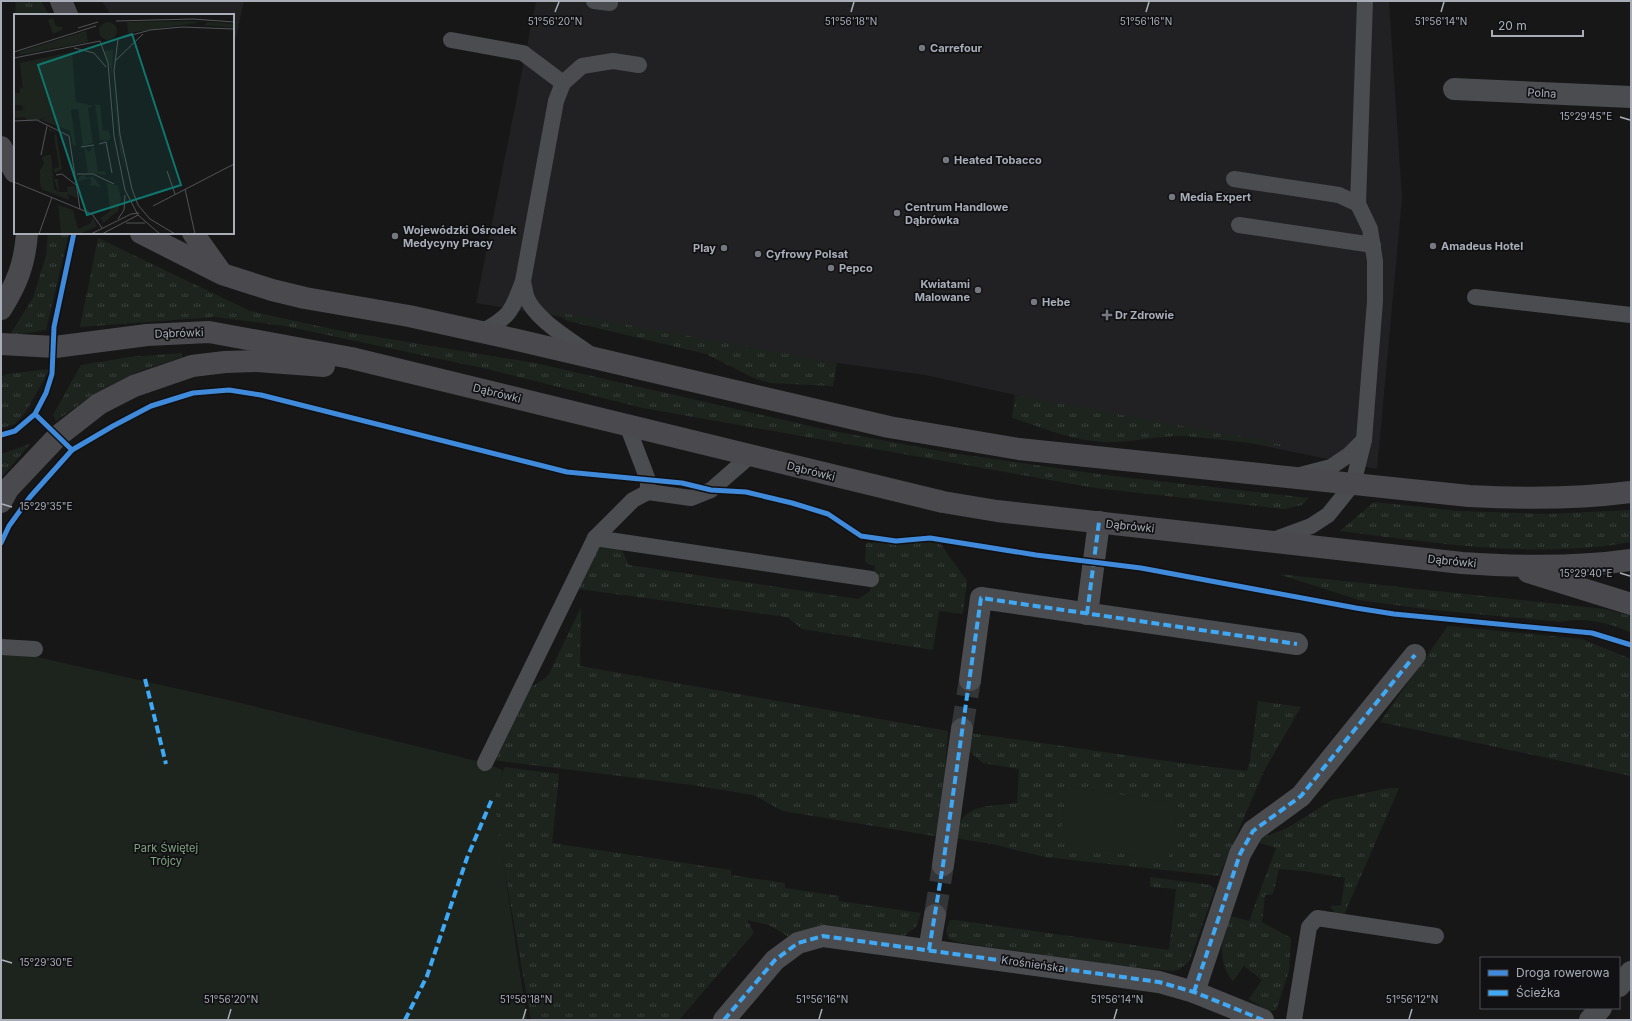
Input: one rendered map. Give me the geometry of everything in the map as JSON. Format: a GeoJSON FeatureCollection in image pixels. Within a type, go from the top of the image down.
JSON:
{"type":"FeatureCollection","features":[{"type":"Feature","properties":{"kind":"main road"},"geometry":{"type":"LineString","coordinates":[[61,1],[68,14]]}},
{"type":"Feature","properties":{"kind":"main road"},"geometry":{"type":"LineString","coordinates":[[5,148],[14,170]]}},
{"type":"Feature","properties":{"kind":"main road"},"geometry":{"type":"LineString","coordinates":[[1,309],[14,288],[25,254],[27,234]]}},
{"type":"Feature","properties":{"kind":"main road"},"geometry":{"type":"LineString","coordinates":[[144,234],[222,274],[263,288],[305,298],[409,316],[889,427],[946,437],[1018,449],[1469,496],[1521,499],[1563,498],[1631,492]]}},
{"type":"Feature","properties":{"kind":"main road"},"geometry":{"type":"LineString","coordinates":[[194,234],[222,274]]}},
{"type":"Feature","properties":{"kind":"main road","name":"Dąbrówki"},"geometry":{"type":"LineString","coordinates":[[1,344],[55,347],[148,334],[209,332],[351,358],[943,502],[996,510],[1462,563],[1507,566],[1572,566],[1631,560]]}},
{"type":"Feature","properties":{"kind":"main road"},"geometry":{"type":"LineString","coordinates":[[1,502],[8,489],[58,436],[99,404],[134,386],[192,366],[257,361],[324,366],[351,358]]}},
{"type":"Feature","properties":{"kind":"main road"},"geometry":{"type":"LineString","coordinates":[[1507,566],[1631,604]]}},
{"type":"Feature","properties":{"kind":"street","name":"Polna"},"geometry":{"type":"LineString","coordinates":[[1454,89],[1631,97]]}},
{"type":"Feature","properties":{"kind":"street"},"geometry":{"type":"LineString","coordinates":[[1087,614],[1099,522]]}},
{"type":"Feature","properties":{"kind":"street"},"geometry":{"type":"LineString","coordinates":[[970,680],[981,598],[1297,644]]}},
{"type":"Feature","properties":{"kind":"street"},"geometry":{"type":"LineString","coordinates":[[1194,992],[1240,854],[1253,831],[1301,796],[1415,655]]}},
{"type":"Feature","properties":{"kind":"street"},"geometry":{"type":"LineString","coordinates":[[944,865],[962,729]]}},
{"type":"Feature","properties":{"kind":"street"},"geometry":{"type":"LineString","coordinates":[[929,950],[935,915]]}},
{"type":"Feature","properties":{"kind":"street","name":"Krośnieńska"},"geometry":{"type":"LineString","coordinates":[[724,1020],[775,960],[798,943],[823,936],[1159,982],[1194,992],[1263,1020]]}},
{"type":"Feature","properties":{"kind":"street"},"geometry":{"type":"LineString","coordinates":[[1620,985],[1631,972]]}},
{"type":"Feature","properties":{"kind":"street"},"geometry":{"type":"LineString","coordinates":[[1590,1020],[1599,1009]]}},
{"type":"Feature","properties":{"kind":"lane"},"geometry":{"type":"LineString","coordinates":[[594,1],[610,3],[610,1]]}},
{"type":"Feature","properties":{"kind":"lane"},"geometry":{"type":"LineString","coordinates":[[1269,541],[1311,526],[1328,515],[1353,484],[1364,440],[1375,301],[1375,261],[1373,246],[1370,229],[1358,204],[1365,1]]}},
{"type":"Feature","properties":{"kind":"lane"},"geometry":{"type":"LineString","coordinates":[[450,40],[523,53],[562,83]]}},
{"type":"Feature","properties":{"kind":"lane"},"geometry":{"type":"LineString","coordinates":[[481,332],[507,317],[515,303],[523,281],[556,101],[562,83],[582,66],[613,61],[639,65]]}},
{"type":"Feature","properties":{"kind":"lane"},"geometry":{"type":"LineString","coordinates":[[1234,178],[1339,195],[1358,204]]}},
{"type":"Feature","properties":{"kind":"lane"},"geometry":{"type":"LineString","coordinates":[[1239,225],[1373,246]]}},
{"type":"Feature","properties":{"kind":"lane"},"geometry":{"type":"LineString","coordinates":[[523,281],[526,297],[539,314],[551,326],[597,359]]}},
{"type":"Feature","properties":{"kind":"lane"},"geometry":{"type":"LineString","coordinates":[[1475,297],[1631,315]]}},
{"type":"Feature","properties":{"kind":"lane"},"geometry":{"type":"LineString","coordinates":[[627,425],[648,480],[648,492]]}},
{"type":"Feature","properties":{"kind":"lane"},"geometry":{"type":"LineString","coordinates":[[1291,477],[1331,467],[1350,454],[1364,440]]}},
{"type":"Feature","properties":{"kind":"lane"},"geometry":{"type":"LineString","coordinates":[[485,763],[595,538],[633,500],[648,492],[691,498],[711,490],[750,456]]}},
{"type":"Feature","properties":{"kind":"lane"},"geometry":{"type":"LineString","coordinates":[[595,538],[871,579]]}},
{"type":"Feature","properties":{"kind":"lane"},"geometry":{"type":"LineString","coordinates":[[1,647],[35,649]]}},
{"type":"Feature","properties":{"kind":"lane"},"geometry":{"type":"LineString","coordinates":[[1294,1020],[1309,928],[1317,918],[1436,936]]}},
{"type":"Feature","properties":{"kind":"shaded area"},"geometry":{"type":"Polygon","coordinates":[[[102,1],[244,1],[234,46],[234,14],[110,14],[102,1]]]}},
{"type":"Feature","properties":{"kind":"shaded area","name":"Centrum Handlowe Dąbrówka"},"geometry":{"type":"Polygon","coordinates":[[[536,1],[1389,1],[1402,199],[1377,469],[1015,395],[925,375],[837,363],[476,303],[536,1]]]}},
{"type":"Feature","properties":{"kind":"green space"},"geometry":{"type":"Polygon","coordinates":[[[16,1],[41,1],[48,14],[15,14],[16,1]]]}},
{"type":"Feature","properties":{"kind":"green space"},"geometry":{"type":"Polygon","coordinates":[[[48,234],[69,234],[46,330],[9,336],[33,298],[46,256],[48,234]]]}},
{"type":"Feature","properties":{"kind":"green space"},"geometry":{"type":"Polygon","coordinates":[[[98,238],[250,311],[341,331],[535,363],[823,429],[945,452],[1113,476],[1309,498],[1302,505],[1284,509],[1095,488],[643,408],[487,369],[285,326],[215,317],[80,327],[98,238]]]}},
{"type":"Feature","properties":{"kind":"green space"},"geometry":{"type":"Polygon","coordinates":[[[552,311],[837,363],[833,386],[770,383],[754,378],[706,354],[568,321],[552,311]]]}},
{"type":"Feature","properties":{"kind":"green space"},"geometry":{"type":"Polygon","coordinates":[[[182,353],[182,357],[137,372],[91,396],[56,421],[53,415],[81,365],[130,357],[182,353]]]}},
{"type":"Feature","properties":{"kind":"green space"},"geometry":{"type":"Polygon","coordinates":[[[50,369],[25,413],[15,424],[1,428],[1,377],[7,374],[50,369]]]}},
{"type":"Feature","properties":{"kind":"green space"},"geometry":{"type":"Polygon","coordinates":[[[1015,395],[1307,449],[1186,436],[1114,442],[1081,439],[1057,433],[1012,418],[1015,395]]]}},
{"type":"Feature","properties":{"kind":"green space"},"geometry":{"type":"Polygon","coordinates":[[[30,444],[1,478],[1,454],[30,444]]]}},
{"type":"Feature","properties":{"kind":"green space"},"geometry":{"type":"Polygon","coordinates":[[[1374,502],[1460,511],[1548,514],[1631,510],[1631,542],[1595,547],[1522,549],[1449,544],[1340,531],[1374,502]]]}},
{"type":"Feature","properties":{"kind":"green space"},"geometry":{"type":"Polygon","coordinates":[[[595,538],[618,541],[629,565],[858,599],[870,591],[875,566],[865,562],[866,543],[937,539],[967,581],[963,614],[939,611],[933,650],[802,629],[787,617],[571,588],[595,538]]]}},
{"type":"Feature","properties":{"kind":"green space"},"geometry":{"type":"Polygon","coordinates":[[[1278,574],[1605,609],[1631,616],[1631,633],[1605,623],[1587,620],[1560,622],[1425,609],[1359,600],[1278,574]]]}},
{"type":"Feature","properties":{"kind":"green space"},"geometry":{"type":"Polygon","coordinates":[[[581,607],[580,666],[948,731],[940,837],[783,811],[753,795],[692,785],[492,760],[530,688],[548,676],[581,607]]]}},
{"type":"Feature","properties":{"kind":"green space"},"geometry":{"type":"Polygon","coordinates":[[[1448,626],[1582,639],[1631,659],[1631,776],[1380,722],[1448,626]]]}},
{"type":"Feature","properties":{"kind":"green space","name":"Park Świętej Trójcy"},"geometry":{"type":"Polygon","coordinates":[[[1,649],[237,702],[485,763],[503,770],[494,799],[527,1020],[1,1020],[1,649]]]}},
{"type":"Feature","properties":{"kind":"green space"},"geometry":{"type":"Polygon","coordinates":[[[1258,701],[1301,707],[1264,771],[1219,876],[1045,857],[992,844],[955,838],[958,826],[963,818],[977,808],[1017,803],[1019,769],[983,763],[969,751],[969,733],[1177,763],[1247,771],[1250,761],[1258,701]]]}},
{"type":"Feature","properties":{"kind":"green space"},"geometry":{"type":"Polygon","coordinates":[[[505,767],[559,774],[552,843],[731,870],[731,875],[785,883],[785,888],[839,896],[839,901],[921,913],[916,927],[903,937],[819,925],[794,940],[769,925],[747,920],[754,933],[679,1020],[531,1020],[492,799],[505,767]]]}},
{"type":"Feature","properties":{"kind":"green space"},"geometry":{"type":"Polygon","coordinates":[[[1067,786],[1178,804],[1168,861],[1059,843],[1067,786]]]}},
{"type":"Feature","properties":{"kind":"green space"},"geometry":{"type":"Polygon","coordinates":[[[1389,788],[1399,788],[1341,922],[1330,906],[1341,905],[1345,878],[1304,871],[1279,869],[1273,894],[1265,895],[1262,922],[1291,938],[1289,971],[1276,1010],[1269,1012],[1249,999],[1262,980],[1244,966],[1233,981],[1224,966],[1222,950],[1227,915],[1249,921],[1276,848],[1254,841],[1287,828],[1332,800],[1389,788]]]}},
{"type":"Feature","properties":{"kind":"green space"},"geometry":{"type":"Polygon","coordinates":[[[1150,877],[1210,885],[1215,889],[1190,960],[1180,969],[1174,971],[1120,966],[956,942],[948,938],[946,931],[950,920],[955,920],[1169,950],[1176,889],[1150,887],[1150,877]]]}},
{"type":"Feature","properties":{"kind":"tunnel"},"geometry":{"type":"LineString","coordinates":[[962,729],[970,680]]}},
{"type":"Feature","properties":{"kind":"tunnel"},"geometry":{"type":"LineString","coordinates":[[935,915],[943,865]]}},
{"type":"Feature","properties":{"kind":"marked path"},"geometry":{"type":"LineString","coordinates":[[1087,614],[1099,522]]}},
{"type":"Feature","properties":{"kind":"marked path"},"geometry":{"type":"LineString","coordinates":[[929,950],[943,865],[981,598],[1297,644]]}},
{"type":"Feature","properties":{"kind":"marked path"},"geometry":{"type":"LineString","coordinates":[[1194,992],[1240,854],[1253,831],[1301,796],[1415,655]]}},
{"type":"Feature","properties":{"kind":"marked path"},"geometry":{"type":"LineString","coordinates":[[145,679],[166,764]]}},
{"type":"Feature","properties":{"kind":"marked path"},"geometry":{"type":"LineString","coordinates":[[405,1020],[427,976],[467,858],[492,799]]}},
{"type":"Feature","properties":{"kind":"marked path"},"geometry":{"type":"LineString","coordinates":[[724,1020],[775,960],[798,943],[823,936],[1159,982],[1194,992],[1263,1020]]}},
{"type":"Feature","properties":{"kind":"cycle path"},"geometry":{"type":"LineString","coordinates":[[1,435],[15,431],[35,414],[46,393],[52,374],[54,327],[74,234]]}},
{"type":"Feature","properties":{"kind":"cycle path"},"geometry":{"type":"LineString","coordinates":[[1,543],[9,526],[30,497],[72,450],[151,406],[193,393],[229,390],[261,395],[567,472],[682,483],[711,490],[746,492],[792,503],[828,514],[861,536],[896,541],[930,538],[1036,555],[1141,568],[1394,614],[1592,633],[1631,645]]}},
{"type":"Feature","properties":{"kind":"cycle path"},"geometry":{"type":"LineString","coordinates":[[35,414],[72,450]]}},
{"type":"Feature","properties":{"kind":"place","name":"Carrefour"},"geometry":{"type":"Point","coordinates":[922,48]}},
{"type":"Feature","properties":{"kind":"place","name":"Heated Tobacco"},"geometry":{"type":"Point","coordinates":[946,160]}},
{"type":"Feature","properties":{"kind":"place","name":"Media Expert"},"geometry":{"type":"Point","coordinates":[1172,197]}},
{"type":"Feature","properties":{"kind":"place","name":"Centrum Handlowe Dąbrówka"},"geometry":{"type":"Point","coordinates":[897,213]}},
{"type":"Feature","properties":{"kind":"place","name":"Wojewódzki Ośrodek Medycyny Pracy"},"geometry":{"type":"Point","coordinates":[395,236]}},
{"type":"Feature","properties":{"kind":"place","name":"Amadeus Hotel"},"geometry":{"type":"Point","coordinates":[1433,246]}},
{"type":"Feature","properties":{"kind":"place","name":"Play"},"geometry":{"type":"Point","coordinates":[724,248]}},
{"type":"Feature","properties":{"kind":"place","name":"Cyfrowy Polsat"},"geometry":{"type":"Point","coordinates":[758,254]}},
{"type":"Feature","properties":{"kind":"place","name":"Pepco"},"geometry":{"type":"Point","coordinates":[831,268]}},
{"type":"Feature","properties":{"kind":"place","name":"Kwiatami Malowane"},"geometry":{"type":"Point","coordinates":[978,290]}},
{"type":"Feature","properties":{"kind":"place","name":"Hebe"},"geometry":{"type":"Point","coordinates":[1034,302]}},
{"type":"Feature","properties":{"kind":"place","name":"Dr Zdrowie"},"geometry":{"type":"Point","coordinates":[1107,315]}}]}
